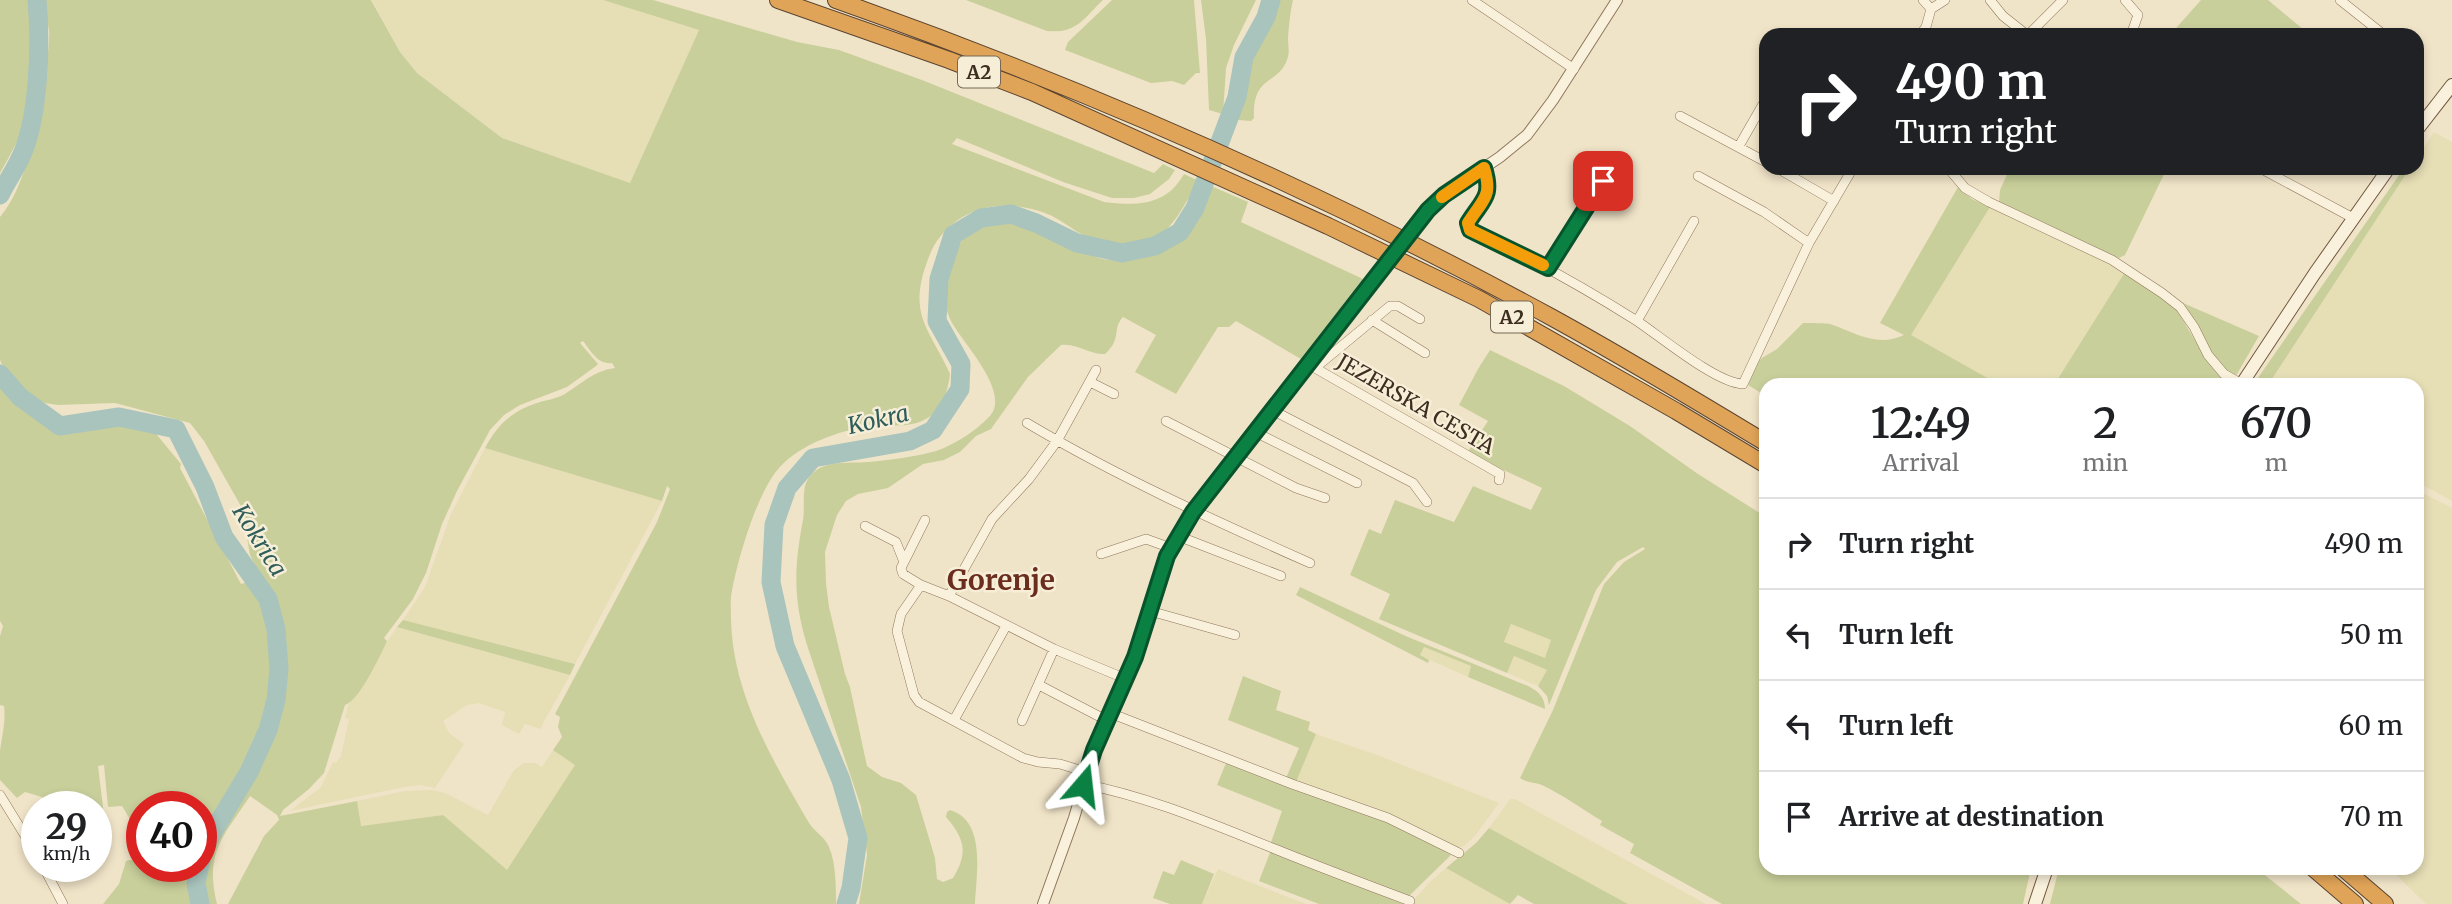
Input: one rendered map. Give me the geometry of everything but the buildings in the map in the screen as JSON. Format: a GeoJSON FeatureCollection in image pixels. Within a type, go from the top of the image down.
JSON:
{"type":"FeatureCollection","features":[{"type":"Feature","properties":{"kind":"highway","name":"A2"},"geometry":{"type":"LineString","coordinates":[[778,0],[1032,92],[1248,188],[1479,299],[1676,411],[1759,462]]}},
{"type":"Feature","properties":{"kind":"highway","name":"A2"},"geometry":{"type":"LineString","coordinates":[[836,0],[1028,71],[1256,170],[1551,317],[1759,439]]}},
{"type":"Feature","properties":{"kind":"highway"},"geometry":{"type":"LineString","coordinates":[[2322,875],[2355,904]]}},
{"type":"Feature","properties":{"kind":"highway"},"geometry":{"type":"LineString","coordinates":[[2351,875],[2385,904]]}},
{"type":"Feature","properties":{"kind":"main road"},"geometry":{"type":"LineString","coordinates":[[2424,121],[2452,85]]}},
{"type":"Feature","properties":{"kind":"main road"},"geometry":{"type":"LineString","coordinates":[[2247,378],[2384,175]]}},
{"type":"Feature","properties":{"kind":"main road"},"geometry":{"type":"LineString","coordinates":[[2035,904],[2045,875]]}},
{"type":"Feature","properties":{"kind":"street"},"geometry":{"type":"LineString","coordinates":[[1472,0],[1574,69]]}},
{"type":"Feature","properties":{"kind":"street","name":"JEZERSKA CESTA"},"geometry":{"type":"LineString","coordinates":[[1043,904],[1068,838],[1086,772],[1126,679],[1171,548],[1193,512],[1272,410],[1312,366],[1368,286],[1428,210],[1451,189],[1515,145],[1541,118],[1617,0]]}},
{"type":"Feature","properties":{"kind":"street"},"geometry":{"type":"LineString","coordinates":[[1923,0],[1931,9]]}},
{"type":"Feature","properties":{"kind":"street"},"geometry":{"type":"LineString","coordinates":[[1925,28],[1931,9],[1945,0]]}},
{"type":"Feature","properties":{"kind":"street"},"geometry":{"type":"LineString","coordinates":[[1990,0],[2003,16],[2018,28]]}},
{"type":"Feature","properties":{"kind":"street"},"geometry":{"type":"LineString","coordinates":[[2034,28],[2063,0]]}},
{"type":"Feature","properties":{"kind":"street"},"geometry":{"type":"LineString","coordinates":[[2125,0],[2138,15],[2133,28]]}},
{"type":"Feature","properties":{"kind":"street"},"geometry":{"type":"LineString","coordinates":[[2340,0],[2375,28]]}},
{"type":"Feature","properties":{"kind":"street"},"geometry":{"type":"LineString","coordinates":[[1739,146],[1759,111]]}},
{"type":"Feature","properties":{"kind":"street"},"geometry":{"type":"LineString","coordinates":[[1680,116],[1759,158]]}},
{"type":"Feature","properties":{"kind":"street"},"geometry":{"type":"LineString","coordinates":[[1484,168],[1489,183],[1488,193],[1468,223],[1470,230],[1548,268],[1637,321],[1689,358],[1733,384],[1743,384],[1809,243],[1849,175]]}},
{"type":"Feature","properties":{"kind":"street"},"geometry":{"type":"LineString","coordinates":[[1789,175],[1834,201]]}},
{"type":"Feature","properties":{"kind":"street"},"geometry":{"type":"LineString","coordinates":[[1954,175],[1965,188],[2112,260],[2162,293],[2180,307],[2208,355],[2231,378]]}},
{"type":"Feature","properties":{"kind":"street"},"geometry":{"type":"LineString","coordinates":[[2273,175],[2353,218]]}},
{"type":"Feature","properties":{"kind":"street"},"geometry":{"type":"LineString","coordinates":[[1698,176],[1764,212],[1809,243]]}},
{"type":"Feature","properties":{"kind":"street"},"geometry":{"type":"LineString","coordinates":[[1548,268],[1603,181]]}},
{"type":"Feature","properties":{"kind":"street"},"geometry":{"type":"LineString","coordinates":[[1637,321],[1694,221]]}},
{"type":"Feature","properties":{"kind":"street"},"geometry":{"type":"LineString","coordinates":[[1312,366],[1390,306],[1398,306],[1420,319]]}},
{"type":"Feature","properties":{"kind":"street"},"geometry":{"type":"LineString","coordinates":[[1372,320],[1425,353]]}},
{"type":"Feature","properties":{"kind":"street","name":"JEZERSKA CESTA"},"geometry":{"type":"LineString","coordinates":[[1312,366],[1500,474],[1499,480]]}},
{"type":"Feature","properties":{"kind":"street"},"geometry":{"type":"LineString","coordinates":[[949,596],[992,519],[1029,479],[1057,441],[1096,370]]}},
{"type":"Feature","properties":{"kind":"street"},"geometry":{"type":"LineString","coordinates":[[1090,382],[1114,394]]}},
{"type":"Feature","properties":{"kind":"street"},"geometry":{"type":"LineString","coordinates":[[1272,410],[1413,483],[1427,502]]}},
{"type":"Feature","properties":{"kind":"street"},"geometry":{"type":"LineString","coordinates":[[1166,421],[1296,488],[1325,498]]}},
{"type":"Feature","properties":{"kind":"street"},"geometry":{"type":"LineString","coordinates":[[1027,423],[1193,512],[1310,563]]}},
{"type":"Feature","properties":{"kind":"street"},"geometry":{"type":"LineString","coordinates":[[1255,432],[1357,483]]}},
{"type":"Feature","properties":{"kind":"street"},"geometry":{"type":"LineString","coordinates":[[925,520],[901,568],[902,574],[1054,649],[1126,679]]}},
{"type":"Feature","properties":{"kind":"street"},"geometry":{"type":"LineString","coordinates":[[865,526],[897,542],[904,562]]}},
{"type":"Feature","properties":{"kind":"street"},"geometry":{"type":"LineString","coordinates":[[1178,536],[1281,576]]}},
{"type":"Feature","properties":{"kind":"street"},"geometry":{"type":"LineString","coordinates":[[1101,554],[1146,539],[1171,548]]}},
{"type":"Feature","properties":{"kind":"street"},"geometry":{"type":"LineString","coordinates":[[921,585],[901,614],[897,631],[914,695],[919,702],[1023,758],[1060,764],[1086,772]]}},
{"type":"Feature","properties":{"kind":"street"},"geometry":{"type":"LineString","coordinates":[[1150,611],[1235,635]]}},
{"type":"Feature","properties":{"kind":"street"},"geometry":{"type":"LineString","coordinates":[[954,720],[1006,626]]}},
{"type":"Feature","properties":{"kind":"street"},"geometry":{"type":"LineString","coordinates":[[1022,721],[1054,649]]}},
{"type":"Feature","properties":{"kind":"street"},"geometry":{"type":"LineString","coordinates":[[1039,685],[1108,716],[1388,818],[1459,853]]}},
{"type":"Feature","properties":{"kind":"street"},"geometry":{"type":"LineString","coordinates":[[1083,785],[1108,789],[1185,812],[1410,901]]}},
{"type":"Feature","properties":{"kind":"street"},"geometry":{"type":"LineString","coordinates":[[0,795],[21,828]]}},
{"type":"Feature","properties":{"kind":"street"},"geometry":{"type":"LineString","coordinates":[[51,882],[63,904]]}},
{"type":"Feature","properties":{"kind":"shaded area"},"geometry":{"type":"Polygon","coordinates":[[[372,0],[603,0],[699,30],[630,183],[502,138],[417,73],[400,52],[372,0]]]}},
{"type":"Feature","properties":{"kind":"shaded area"},"geometry":{"type":"Polygon","coordinates":[[[2434,132],[2452,142],[2452,501],[2424,486],[2424,378],[2273,378],[2405,175],[2424,175],[2424,147],[2434,132]]]}},
{"type":"Feature","properties":{"kind":"shaded area"},"geometry":{"type":"Polygon","coordinates":[[[1990,207],[2083,248],[2125,272],[2058,378],[1987,378],[1910,335],[1990,207]]]}},
{"type":"Feature","properties":{"kind":"shaded area"},"geometry":{"type":"Polygon","coordinates":[[[485,448],[662,501],[575,664],[403,620],[425,587],[451,514],[485,448]]]}},
{"type":"Feature","properties":{"kind":"shaded area"},"geometry":{"type":"Polygon","coordinates":[[[2424,494],[2452,508],[2452,904],[2426,904],[2396,875],[2424,875],[2424,494]]]}},
{"type":"Feature","properties":{"kind":"shaded area"},"geometry":{"type":"Polygon","coordinates":[[[1511,624],[1551,640],[1545,658],[1504,643],[1511,624]]]}},
{"type":"Feature","properties":{"kind":"shaded area"},"geometry":{"type":"Polygon","coordinates":[[[397,627],[570,675],[540,729],[525,724],[519,734],[502,725],[505,712],[479,703],[467,705],[443,721],[449,733],[464,744],[435,788],[420,785],[404,787],[290,811],[321,787],[333,762],[336,763],[341,756],[349,719],[345,718],[348,705],[363,686],[379,653],[397,627]]]}},
{"type":"Feature","properties":{"kind":"shaded area"},"geometry":{"type":"Polygon","coordinates":[[[1424,647],[1471,666],[1468,677],[1419,655],[1424,647]]]}},
{"type":"Feature","properties":{"kind":"shaded area"},"geometry":{"type":"Polygon","coordinates":[[[1514,656],[1547,670],[1538,686],[1507,673],[1514,656]]]}},
{"type":"Feature","properties":{"kind":"shaded area"},"geometry":{"type":"Polygon","coordinates":[[[1316,734],[1499,803],[1475,836],[1458,848],[1296,782],[1316,734]]]}},
{"type":"Feature","properties":{"kind":"shaded area"},"geometry":{"type":"Polygon","coordinates":[[[553,750],[576,764],[507,871],[443,815],[360,826],[357,801],[405,791],[432,790],[445,793],[488,815],[514,770],[524,763],[535,763],[542,767],[553,750]]]}},
{"type":"Feature","properties":{"kind":"shaded area"},"geometry":{"type":"Polygon","coordinates":[[[1510,799],[1515,799],[1706,904],[1628,904],[1489,828],[1510,799]]]}},
{"type":"Feature","properties":{"kind":"shaded area"},"geometry":{"type":"Polygon","coordinates":[[[1446,868],[1510,904],[1410,904],[1446,868]]]}},
{"type":"Feature","properties":{"kind":"shaded area"},"geometry":{"type":"Polygon","coordinates":[[[1218,869],[1232,875],[1306,904],[1202,904],[1218,869]]]}},
{"type":"Feature","properties":{"kind":"green space"},"geometry":{"type":"Polygon","coordinates":[[[0,0],[34,0],[35,30],[34,63],[24,124],[0,173],[0,0]]]}},
{"type":"Feature","properties":{"kind":"green space"},"geometry":{"type":"Polygon","coordinates":[[[41,0],[371,0],[400,52],[417,73],[502,138],[630,183],[699,30],[603,0],[653,0],[797,42],[839,50],[922,80],[1154,173],[1163,164],[1175,170],[1169,179],[1150,194],[1134,198],[1112,198],[1063,182],[957,138],[952,144],[1104,202],[1150,202],[1169,192],[1184,174],[1199,181],[1165,231],[1149,241],[1134,244],[1118,245],[1094,240],[1050,215],[1020,207],[977,210],[951,225],[935,243],[928,258],[919,298],[924,323],[950,374],[940,406],[921,421],[907,425],[857,428],[809,445],[779,468],[763,493],[744,544],[731,594],[733,645],[746,699],[768,750],[809,823],[829,847],[836,882],[836,904],[228,904],[264,836],[279,820],[277,815],[250,796],[225,834],[217,852],[217,830],[246,784],[264,748],[280,701],[283,670],[282,647],[270,589],[262,580],[250,555],[242,508],[204,441],[190,423],[115,403],[45,403],[22,391],[0,360],[0,217],[18,188],[30,152],[48,56],[48,27],[41,0]],[[583,341],[580,343],[598,364],[596,366],[567,387],[520,405],[504,415],[490,430],[457,491],[442,524],[426,573],[413,599],[384,638],[387,641],[363,687],[351,702],[345,705],[324,773],[283,810],[280,816],[357,801],[361,826],[443,815],[507,870],[575,765],[553,750],[562,737],[558,727],[560,717],[555,714],[657,522],[670,489],[667,486],[662,501],[485,448],[500,426],[520,410],[560,396],[593,375],[615,368],[612,363],[599,360],[583,341]]]}},
{"type":"Feature","properties":{"kind":"green space"},"geometry":{"type":"Polygon","coordinates":[[[966,0],[1103,0],[1073,27],[1047,31],[966,0]]]}},
{"type":"Feature","properties":{"kind":"green space"},"geometry":{"type":"Polygon","coordinates":[[[1112,0],[1194,0],[1200,73],[1196,73],[1184,85],[1172,81],[1151,83],[1065,50],[1068,42],[1112,0]]]}},
{"type":"Feature","properties":{"kind":"green space"},"geometry":{"type":"Polygon","coordinates":[[[1201,0],[1256,0],[1226,68],[1223,114],[1209,110],[1206,39],[1201,0]]]}},
{"type":"Feature","properties":{"kind":"green space"},"geometry":{"type":"Polygon","coordinates":[[[1278,0],[1293,0],[1288,57],[1278,74],[1266,82],[1257,94],[1254,118],[1251,121],[1238,120],[1246,76],[1278,0]]]}},
{"type":"Feature","properties":{"kind":"green space"},"geometry":{"type":"Polygon","coordinates":[[[2201,0],[2268,0],[2302,28],[2176,28],[2201,0]]]}},
{"type":"Feature","properties":{"kind":"green space"},"geometry":{"type":"Polygon","coordinates":[[[2007,175],[2164,175],[2125,255],[2119,258],[1999,202],[2000,190],[2007,175]]]}},
{"type":"Feature","properties":{"kind":"green space"},"geometry":{"type":"Polygon","coordinates":[[[2399,175],[2405,175],[2273,378],[2258,378],[2399,175]]]}},
{"type":"Feature","properties":{"kind":"green space"},"geometry":{"type":"Polygon","coordinates":[[[1211,186],[1248,202],[1241,222],[1363,279],[1301,359],[1236,321],[1229,327],[1218,327],[1176,394],[1135,372],[1156,335],[1123,317],[1115,339],[1105,354],[1061,345],[1028,377],[991,429],[976,436],[960,452],[944,460],[923,464],[888,488],[858,494],[846,501],[837,515],[825,552],[826,583],[829,607],[867,766],[882,777],[901,783],[916,795],[935,858],[937,879],[943,882],[953,878],[963,853],[957,832],[946,817],[947,812],[950,810],[962,816],[970,825],[977,850],[975,904],[859,904],[867,855],[861,807],[807,645],[797,598],[798,553],[806,483],[817,469],[833,464],[893,459],[936,451],[964,437],[989,417],[995,407],[990,381],[950,319],[946,304],[951,265],[957,249],[971,230],[1007,223],[1041,230],[1099,258],[1141,258],[1167,248],[1189,231],[1202,212],[1211,186]]]}},
{"type":"Feature","properties":{"kind":"green space"},"geometry":{"type":"Polygon","coordinates":[[[1958,187],[1972,199],[1990,207],[1911,335],[1988,378],[1759,378],[1759,392],[1748,385],[1756,364],[1777,349],[1803,323],[1830,324],[1875,339],[1894,339],[1904,335],[1880,323],[1958,187]]]}},
{"type":"Feature","properties":{"kind":"green space"},"geometry":{"type":"Polygon","coordinates":[[[2125,272],[2177,310],[2207,361],[2224,378],[2058,378],[2125,272]]]}},
{"type":"Feature","properties":{"kind":"green space"},"geometry":{"type":"Polygon","coordinates":[[[2183,303],[2259,336],[2237,374],[2234,376],[2225,370],[2211,354],[2182,306],[2183,303]]]}},
{"type":"Feature","properties":{"kind":"green space"},"geometry":{"type":"Polygon","coordinates":[[[1490,350],[1564,386],[1630,426],[1759,513],[1759,875],[2029,875],[2023,904],[1722,904],[1630,853],[1634,844],[1600,825],[1602,821],[1572,802],[1542,785],[1520,778],[1553,710],[1604,584],[1624,562],[1645,549],[1643,547],[1617,562],[1596,590],[1549,705],[1547,696],[1538,686],[1547,670],[1514,656],[1507,673],[1379,619],[1390,594],[1350,575],[1369,529],[1381,534],[1395,500],[1454,522],[1473,486],[1531,510],[1542,488],[1467,453],[1488,421],[1459,405],[1490,350]],[[1511,624],[1504,642],[1545,658],[1551,640],[1511,624]]]}},
{"type":"Feature","properties":{"kind":"green space"},"geometry":{"type":"Polygon","coordinates":[[[0,383],[16,403],[56,431],[69,433],[112,425],[153,430],[181,464],[180,468],[241,584],[248,582],[258,590],[264,600],[270,623],[274,672],[272,696],[266,718],[248,763],[217,814],[217,791],[126,791],[126,813],[122,806],[112,807],[112,791],[106,791],[104,765],[98,766],[101,791],[21,791],[17,798],[0,780],[4,706],[0,705],[0,636],[3,626],[0,621],[0,383]]]}},
{"type":"Feature","properties":{"kind":"green space"},"geometry":{"type":"Polygon","coordinates":[[[1300,587],[1408,637],[1528,686],[1540,695],[1545,709],[1468,677],[1471,666],[1424,647],[1420,655],[1429,660],[1428,663],[1296,595],[1300,587]]]}},
{"type":"Feature","properties":{"kind":"green space"},"geometry":{"type":"Polygon","coordinates":[[[403,620],[575,664],[570,675],[397,627],[403,620]]]}},
{"type":"Feature","properties":{"kind":"green space"},"geometry":{"type":"Polygon","coordinates":[[[1243,676],[1281,691],[1276,710],[1310,722],[1308,730],[1316,734],[1296,782],[1286,778],[1299,748],[1228,720],[1243,676]]]}},
{"type":"Feature","properties":{"kind":"green space"},"geometry":{"type":"Polygon","coordinates":[[[1226,763],[1347,805],[1420,837],[1451,855],[1409,896],[1270,845],[1282,811],[1217,785],[1226,763]]]}},
{"type":"Feature","properties":{"kind":"green space"},"geometry":{"type":"Polygon","coordinates":[[[1489,828],[1628,904],[1534,904],[1518,895],[1510,904],[1446,868],[1476,843],[1489,828]]]}},
{"type":"Feature","properties":{"kind":"green space"},"geometry":{"type":"Polygon","coordinates":[[[1271,850],[1406,902],[1319,904],[1259,881],[1271,850]]]}},
{"type":"Feature","properties":{"kind":"green space"},"geometry":{"type":"Polygon","coordinates":[[[1181,860],[1214,874],[1202,904],[1170,904],[1153,898],[1163,871],[1174,875],[1181,860]]]}},
{"type":"Feature","properties":{"kind":"green space"},"geometry":{"type":"Polygon","coordinates":[[[126,861],[126,882],[192,882],[191,889],[197,904],[103,904],[119,884],[126,861]]]}},
{"type":"Feature","properties":{"kind":"green space"},"geometry":{"type":"Polygon","coordinates":[[[2057,875],[2265,875],[2301,904],[2050,904],[2057,875]]]}},
{"type":"Feature","properties":{"kind":"green space"},"geometry":{"type":"Polygon","coordinates":[[[203,882],[214,882],[217,904],[204,904],[203,882]]]}},
{"type":"Feature","properties":{"kind":"waterway","name":"Kokrica"},"geometry":{"type":"LineString","coordinates":[[0,195],[23,152],[36,98],[39,56],[37,0]]}},
{"type":"Feature","properties":{"kind":"waterway","name":"Kokra"},"geometry":{"type":"LineString","coordinates":[[846,904],[858,838],[841,780],[785,646],[771,582],[774,525],[787,488],[813,458],[910,441],[933,430],[960,389],[961,364],[937,321],[939,279],[953,235],[981,218],[1011,214],[1077,243],[1122,253],[1155,246],[1180,232],[1195,208],[1237,97],[1244,57],[1266,17],[1271,0]]}},
{"type":"Feature","properties":{"kind":"waterway","name":"Kokrica"},"geometry":{"type":"LineString","coordinates":[[0,374],[20,397],[60,426],[119,417],[176,429],[205,487],[224,537],[268,599],[276,629],[279,669],[276,700],[268,730],[249,772],[204,847],[196,883],[200,904]]}},
{"type":"Feature","properties":{"kind":"slow traffic"},"geometry":{"type":"LineString","coordinates":[[1442,197],[1484,168],[1489,183],[1488,193],[1468,223],[1470,230],[1543,265]]}},
{"type":"Feature","properties":{"kind":"district","name":"Gorenje"},"geometry":{"type":"Point","coordinates":[1001,580]}},
{"type":"Feature","properties":{"kind":"route"},"geometry":{"type":"LineString","coordinates":[[1083,785],[1106,720],[1135,657],[1167,556],[1178,536],[1193,512],[1428,210],[1444,195],[1484,168],[1489,183],[1488,193],[1468,223],[1470,230],[1548,268],[1603,181]]}}]}
